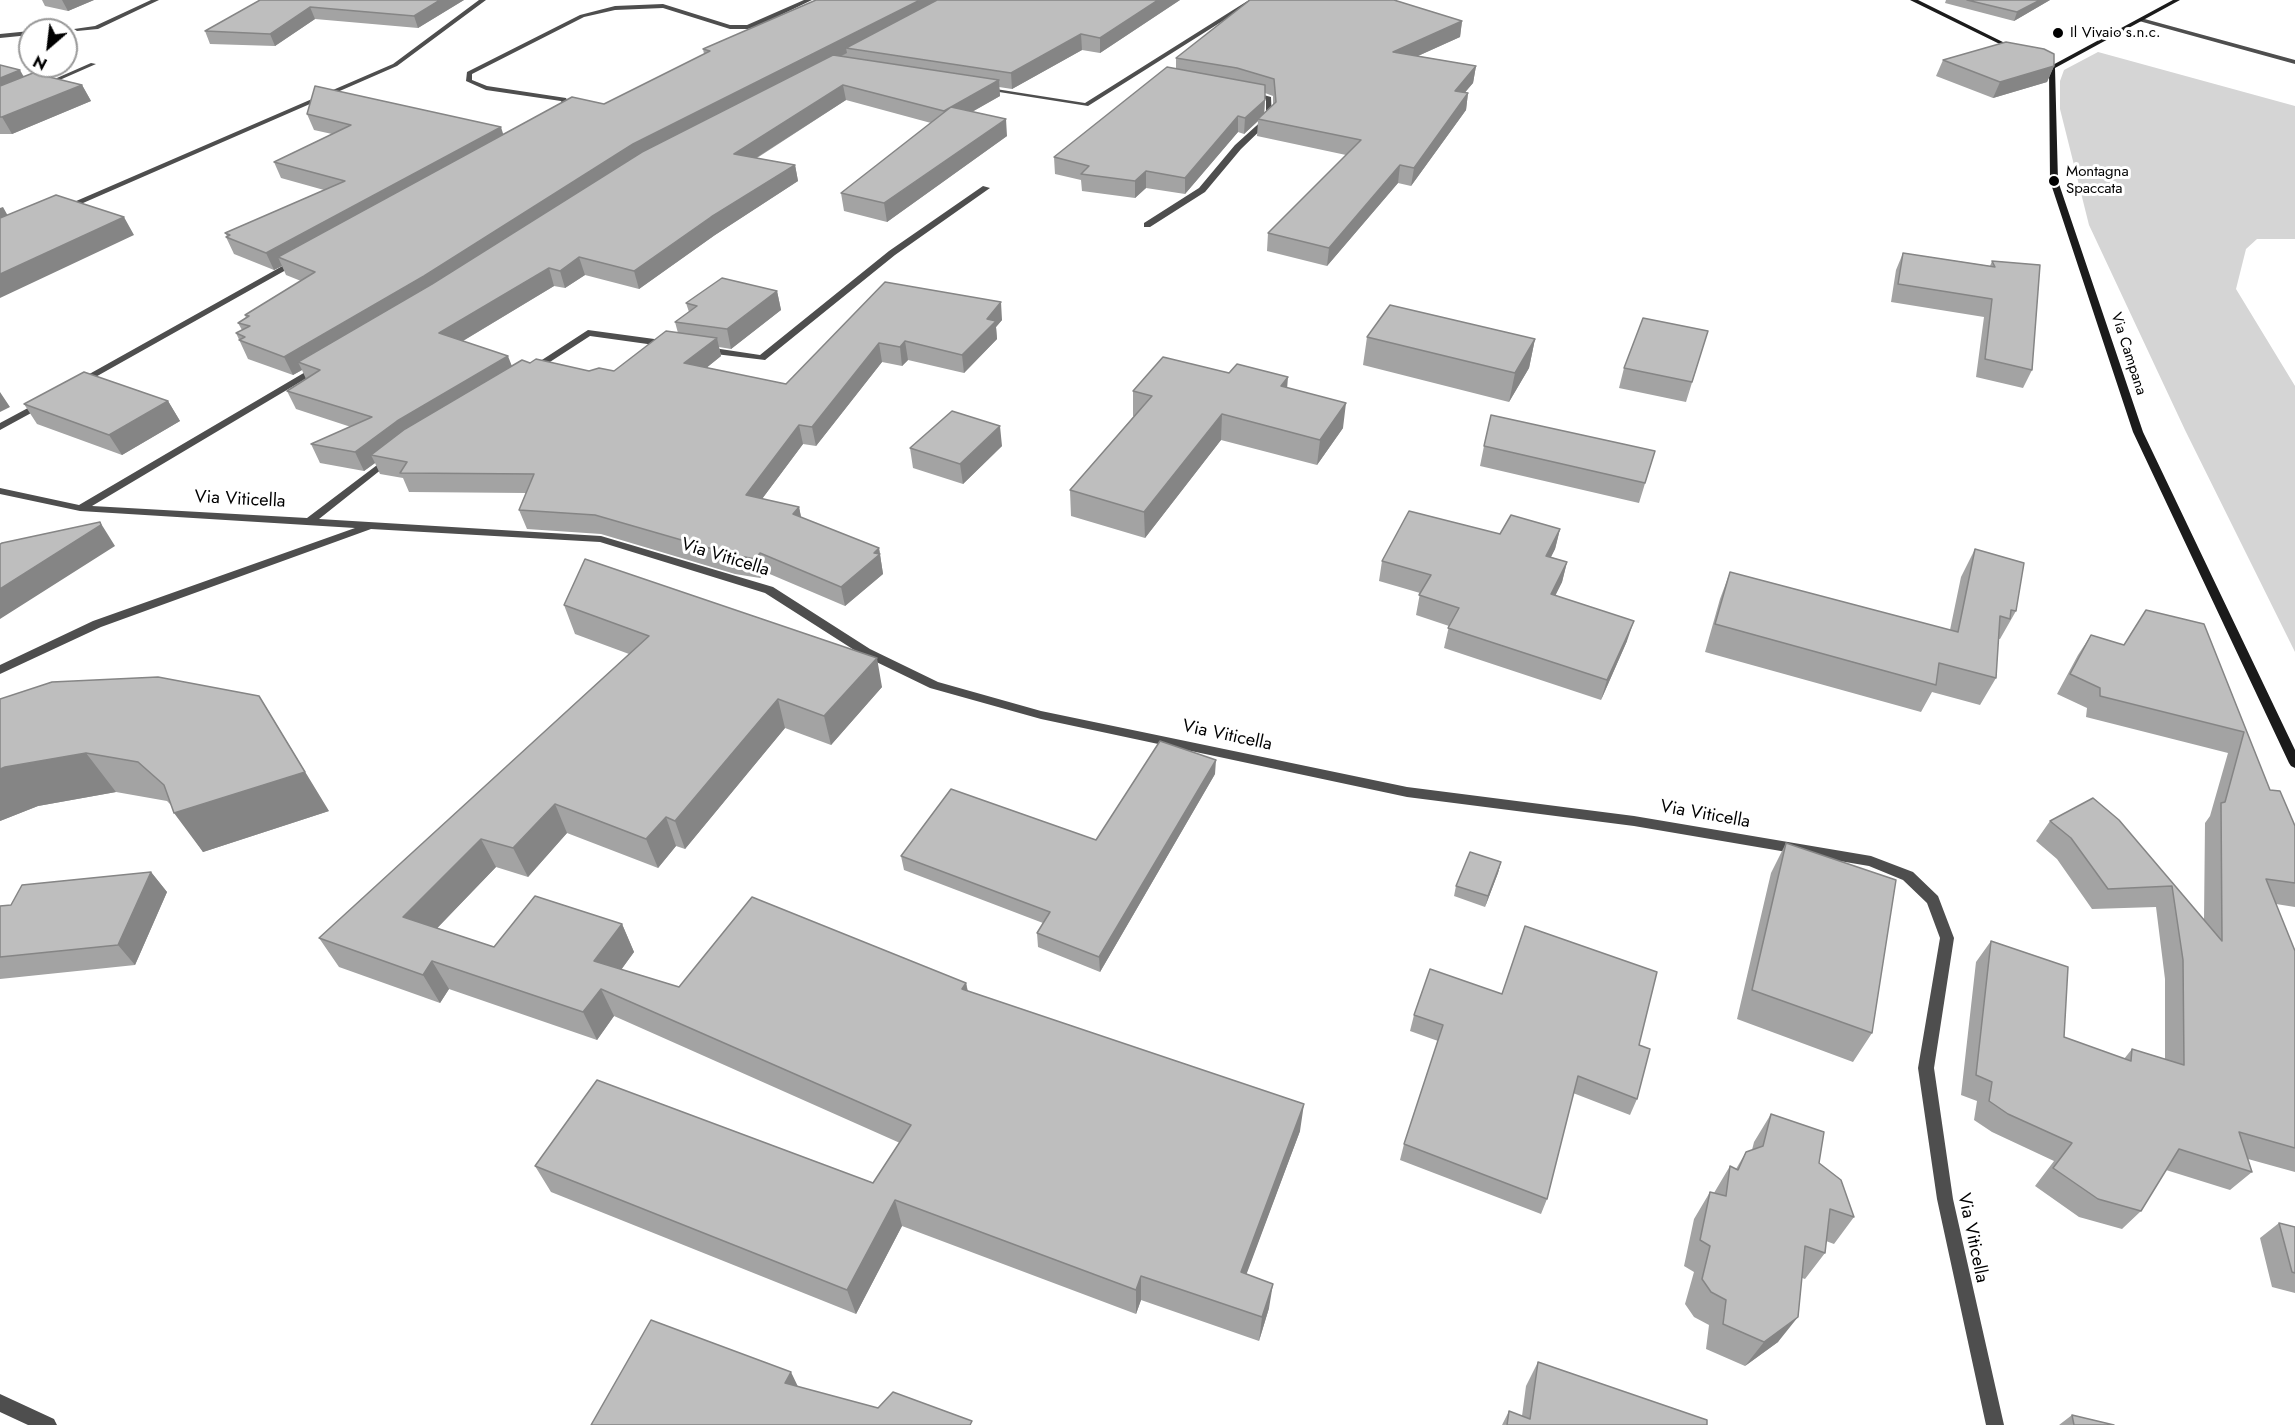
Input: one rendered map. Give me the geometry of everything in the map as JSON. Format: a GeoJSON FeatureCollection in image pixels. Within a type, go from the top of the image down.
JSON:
{"type":"FeatureCollection","features":[{"type":"Feature","properties":{"kind":"main road"},"geometry":{"type":"LineString","coordinates":[[1914,0],[2021,52]]}},
{"type":"Feature","properties":{"kind":"main road"},"geometry":{"type":"LineString","coordinates":[[2042,62],[2052,67],[2177,0]]}},
{"type":"Feature","properties":{"kind":"main road","name":"Via Campana"},"geometry":{"type":"LineString","coordinates":[[2052,67],[2054,181],[2138,432],[2295,763]]}},
{"type":"Feature","properties":{"kind":"street"},"geometry":{"type":"LineString","coordinates":[[78,29],[137,0]]}},
{"type":"Feature","properties":{"kind":"street"},"geometry":{"type":"LineString","coordinates":[[78,29],[96,28],[156,0]]}},
{"type":"Feature","properties":{"kind":"street"},"geometry":{"type":"LineString","coordinates":[[54,213],[395,65],[483,0]]}},
{"type":"Feature","properties":{"kind":"street"},"geometry":{"type":"LineString","coordinates":[[561,118],[571,113],[564,99],[486,88],[469,81],[469,73],[582,16],[615,8],[663,6],[730,27],[748,27],[809,0]]}},
{"type":"Feature","properties":{"kind":"street"},"geometry":{"type":"LineString","coordinates":[[970,87],[1086,105],[1252,0]]}},
{"type":"Feature","properties":{"kind":"street"},"geometry":{"type":"LineString","coordinates":[[2141,20],[2295,62]]}},
{"type":"Feature","properties":{"kind":"street"},"geometry":{"type":"LineString","coordinates":[[0,36],[18,34]]}},
{"type":"Feature","properties":{"kind":"street"},"geometry":{"type":"LineString","coordinates":[[31,90],[93,64]]}},
{"type":"Feature","properties":{"kind":"street"},"geometry":{"type":"LineString","coordinates":[[1138,74],[1149,75]]}},
{"type":"Feature","properties":{"kind":"street"},"geometry":{"type":"LineString","coordinates":[[1147,225],[1202,190],[1238,147],[1270,118],[1269,98],[1236,89]]}},
{"type":"Feature","properties":{"kind":"street"},"geometry":{"type":"LineString","coordinates":[[692,348],[762,358],[892,253],[986,189]]}},
{"type":"Feature","properties":{"kind":"street"},"geometry":{"type":"LineString","coordinates":[[72,386],[311,254]]}},
{"type":"Feature","properties":{"kind":"street"},"geometry":{"type":"LineString","coordinates":[[522,376],[588,333],[681,346]]}},
{"type":"Feature","properties":{"kind":"street"},"geometry":{"type":"LineString","coordinates":[[80,508],[323,364]]}},
{"type":"Feature","properties":{"kind":"street"},"geometry":{"type":"LineString","coordinates":[[0,427],[52,398]]}},
{"type":"Feature","properties":{"kind":"street"},"geometry":{"type":"LineString","coordinates":[[309,522],[399,451]]}},
{"type":"Feature","properties":{"kind":"street","name":"Via Viticella"},"geometry":{"type":"LineString","coordinates":[[0,491],[80,508],[601,539],[769,590],[866,652],[934,685],[1041,715],[1407,792],[1635,821],[1871,861],[1908,876],[1933,900],[1947,938],[1926,1068],[1945,1199],[1995,1425]]}},
{"type":"Feature","properties":{"kind":"street"},"geometry":{"type":"LineString","coordinates":[[0,670],[97,624],[374,524]]}},
{"type":"Feature","properties":{"kind":"street"},"geometry":{"type":"LineString","coordinates":[[0,1403],[48,1425]]}},
{"type":"Feature","properties":{"kind":"shaded area"},"geometry":{"type":"Polygon","coordinates":[[[2098,52],[2295,106],[2295,239],[2257,239],[2246,249],[2236,289],[2295,386],[2295,652],[2185,430],[2089,225],[2060,109],[2060,81],[2064,70],[2098,52]]]}},
{"type":"Feature","properties":{"kind":"building"},"geometry":{"type":"Polygon","coordinates":[[[260,0],[440,0],[414,16],[310,7],[270,34],[205,31],[260,0]]]}},
{"type":"Feature","properties":{"kind":"building"},"geometry":{"type":"Polygon","coordinates":[[[816,0],[920,0],[633,144],[424,276],[284,357],[239,340],[245,337],[236,333],[250,326],[238,323],[249,316],[245,315],[315,272],[278,257],[572,97],[604,104],[710,51],[703,49],[816,0]]]}},
{"type":"Feature","properties":{"kind":"building"},"geometry":{"type":"Polygon","coordinates":[[[937,0],[1158,0],[1100,38],[1081,34],[1011,73],[846,48],[937,0]]]}},
{"type":"Feature","properties":{"kind":"building"},"geometry":{"type":"Polygon","coordinates":[[[1250,0],[1394,0],[1462,21],[1393,52],[1476,66],[1455,91],[1468,93],[1414,168],[1400,165],[1329,248],[1268,233],[1361,140],[1258,119],[1276,102],[1274,79],[1237,68],[1176,58],[1250,0]]]}},
{"type":"Feature","properties":{"kind":"building"},"geometry":{"type":"Polygon","coordinates":[[[1967,0],[2040,0],[2017,12],[1967,0]]]}},
{"type":"Feature","properties":{"kind":"building"},"geometry":{"type":"Polygon","coordinates":[[[2006,42],[2044,49],[2054,54],[2054,66],[2000,82],[1943,60],[2006,42]]]}},
{"type":"Feature","properties":{"kind":"building"},"geometry":{"type":"Polygon","coordinates":[[[833,55],[999,80],[944,111],[843,85],[734,154],[795,165],[711,217],[634,271],[579,257],[560,271],[549,268],[439,333],[508,356],[397,421],[355,452],[311,444],[372,417],[287,391],[320,370],[298,362],[432,284],[642,152],[833,55]]]}},
{"type":"Feature","properties":{"kind":"building"},"geometry":{"type":"Polygon","coordinates":[[[0,65],[18,70],[18,71],[0,78],[0,65]]]}},
{"type":"Feature","properties":{"kind":"building"},"geometry":{"type":"Polygon","coordinates":[[[1167,67],[1265,85],[1265,100],[1245,118],[1238,116],[1185,178],[1146,171],[1135,181],[1081,174],[1089,166],[1054,157],[1167,67]]]}},
{"type":"Feature","properties":{"kind":"building"},"geometry":{"type":"Polygon","coordinates":[[[20,78],[53,78],[82,85],[2,117],[0,117],[0,86],[20,78]]]}},
{"type":"Feature","properties":{"kind":"building"},"geometry":{"type":"Polygon","coordinates":[[[315,86],[501,127],[266,253],[226,237],[230,235],[225,233],[345,181],[274,162],[351,125],[307,114],[315,86]]]}},
{"type":"Feature","properties":{"kind":"building"},"geometry":{"type":"Polygon","coordinates":[[[951,107],[1006,119],[884,203],[841,193],[951,107]]]}},
{"type":"Feature","properties":{"kind":"building"},"geometry":{"type":"Polygon","coordinates":[[[56,195],[124,217],[0,274],[0,218],[56,195]]]}},
{"type":"Feature","properties":{"kind":"building"},"geometry":{"type":"Polygon","coordinates":[[[1903,253],[1995,267],[1992,261],[2040,265],[2032,370],[1985,359],[1992,299],[1898,284],[1903,253]]]}},
{"type":"Feature","properties":{"kind":"building"},"geometry":{"type":"Polygon","coordinates":[[[722,278],[777,291],[727,329],[675,322],[697,306],[686,303],[722,278]]]}},
{"type":"Feature","properties":{"kind":"building"},"geometry":{"type":"Polygon","coordinates":[[[885,282],[1001,302],[987,319],[996,321],[962,355],[905,341],[900,347],[879,343],[812,427],[799,425],[746,495],[799,507],[793,514],[879,548],[874,553],[880,554],[841,587],[760,553],[755,559],[730,554],[595,515],[519,510],[534,474],[400,473],[407,462],[371,455],[405,429],[522,360],[530,363],[536,359],[589,371],[599,368],[614,371],[666,331],[717,338],[684,363],[786,384],[885,282]]]}},
{"type":"Feature","properties":{"kind":"building"},"geometry":{"type":"Polygon","coordinates":[[[1390,305],[1535,339],[1515,373],[1367,337],[1390,305]]]}},
{"type":"Feature","properties":{"kind":"building"},"geometry":{"type":"Polygon","coordinates":[[[1643,318],[1708,331],[1692,382],[1624,368],[1643,318]]]}},
{"type":"Feature","properties":{"kind":"building"},"geometry":{"type":"Polygon","coordinates":[[[1163,357],[1229,373],[1237,364],[1288,377],[1281,386],[1346,403],[1320,440],[1222,414],[1144,512],[1070,490],[1152,396],[1133,391],[1163,357]]]}},
{"type":"Feature","properties":{"kind":"building"},"geometry":{"type":"Polygon","coordinates":[[[84,372],[168,401],[109,435],[24,404],[84,372]]]}},
{"type":"Feature","properties":{"kind":"building"},"geometry":{"type":"Polygon","coordinates":[[[952,411],[1000,426],[960,464],[910,448],[952,411]]]}},
{"type":"Feature","properties":{"kind":"building"},"geometry":{"type":"Polygon","coordinates":[[[1491,415],[1655,451],[1645,483],[1484,446],[1491,415]]]}},
{"type":"Feature","properties":{"kind":"building"},"geometry":{"type":"Polygon","coordinates":[[[1409,511],[1500,534],[1511,515],[1560,529],[1546,556],[1567,562],[1551,594],[1634,621],[1607,680],[1448,628],[1459,608],[1419,595],[1431,575],[1382,561],[1409,511]]]}},
{"type":"Feature","properties":{"kind":"building"},"geometry":{"type":"Polygon","coordinates":[[[100,522],[101,525],[0,589],[0,544],[100,522]]]}},
{"type":"Feature","properties":{"kind":"building"},"geometry":{"type":"Polygon","coordinates":[[[1975,549],[2024,563],[2016,611],[2011,610],[2010,619],[2000,616],[1996,678],[1939,663],[1936,685],[1715,624],[1730,572],[1958,632],[1975,549]]]}},
{"type":"Feature","properties":{"kind":"building"},"geometry":{"type":"Polygon","coordinates":[[[585,559],[877,658],[824,716],[778,699],[675,821],[666,817],[646,839],[555,804],[513,848],[481,839],[403,917],[494,947],[535,896],[622,924],[594,961],[679,987],[752,897],[966,983],[962,989],[1304,1104],[1241,1272],[1273,1284],[1262,1317],[1141,1276],[1136,1290],[895,1200],[847,1290],[535,1166],[597,1080],[873,1183],[911,1125],[601,989],[583,1012],[432,961],[423,975],[319,938],[649,636],[564,605],[585,559]]]}},
{"type":"Feature","properties":{"kind":"building"},"geometry":{"type":"Polygon","coordinates":[[[2146,610],[2204,624],[2270,790],[2280,791],[2295,826],[2295,883],[2266,879],[2295,951],[2295,1148],[2239,1132],[2252,1172],[2179,1149],[2141,1211],[2098,1199],[2053,1168],[2072,1143],[2008,1114],[1989,1101],[1992,1082],[1976,1075],[1991,941],[2068,967],[2064,1037],[2131,1061],[2132,1049],[2184,1065],[2183,960],[2172,886],[2108,889],[2071,838],[2050,821],[2093,798],[2119,820],[2222,941],[2221,803],[2225,802],[2244,732],[2100,696],[2100,688],[2070,674],[2091,635],[2124,645],[2146,610]]]}},
{"type":"Feature","properties":{"kind":"building"},"geometry":{"type":"Polygon","coordinates":[[[158,677],[259,696],[305,772],[174,813],[164,785],[138,762],[86,753],[0,769],[0,699],[52,682],[158,677]]]}},
{"type":"Feature","properties":{"kind":"building"},"geometry":{"type":"Polygon","coordinates":[[[1160,741],[1216,760],[1099,957],[1037,933],[1050,912],[901,856],[951,789],[1096,840],[1160,741]]]}},
{"type":"Feature","properties":{"kind":"building"},"geometry":{"type":"Polygon","coordinates":[[[1786,843],[1896,880],[1872,1033],[1752,990],[1786,843]]]}},
{"type":"Feature","properties":{"kind":"building"},"geometry":{"type":"Polygon","coordinates":[[[1470,852],[1501,862],[1488,896],[1456,886],[1470,852]]]}},
{"type":"Feature","properties":{"kind":"building"},"geometry":{"type":"Polygon","coordinates":[[[151,872],[118,945],[0,957],[0,906],[11,905],[22,885],[151,872]]]}},
{"type":"Feature","properties":{"kind":"building"},"geometry":{"type":"Polygon","coordinates":[[[1525,926],[1657,972],[1639,1045],[1650,1049],[1637,1099],[1578,1076],[1547,1199],[1404,1144],[1443,1025],[1414,1015],[1430,969],[1502,994],[1525,926]]]}},
{"type":"Feature","properties":{"kind":"building"},"geometry":{"type":"Polygon","coordinates":[[[1771,1114],[1824,1132],[1819,1163],[1841,1180],[1854,1217],[1830,1209],[1825,1253],[1805,1246],[1798,1317],[1764,1342],[1723,1324],[1726,1300],[1711,1292],[1702,1279],[1710,1246],[1700,1240],[1710,1192],[1726,1196],[1730,1166],[1738,1170],[1746,1152],[1763,1146],[1771,1114]]]}},
{"type":"Feature","properties":{"kind":"building"},"geometry":{"type":"Polygon","coordinates":[[[2279,1223],[2295,1227],[2295,1273],[2292,1272],[2279,1223]]]}},
{"type":"Feature","properties":{"kind":"building"},"geometry":{"type":"Polygon","coordinates":[[[651,1320],[791,1372],[785,1383],[878,1408],[893,1392],[972,1421],[970,1425],[591,1425],[651,1320]]]}},
{"type":"Feature","properties":{"kind":"building"},"geometry":{"type":"Polygon","coordinates":[[[1538,1362],[1707,1420],[1707,1425],[1507,1425],[1509,1411],[1530,1419],[1538,1362]]]}},
{"type":"Feature","properties":{"kind":"building"},"geometry":{"type":"Polygon","coordinates":[[[2072,1415],[2114,1425],[2074,1425],[2072,1415]]]}},
{"type":"Feature","properties":{"kind":"place","name":"Il Vivaio s.n.c."},"geometry":{"type":"Point","coordinates":[2058,33]}},
{"type":"Feature","properties":{"kind":"place","name":"Montagna Spaccata"},"geometry":{"type":"Point","coordinates":[2054,181]}}]}
